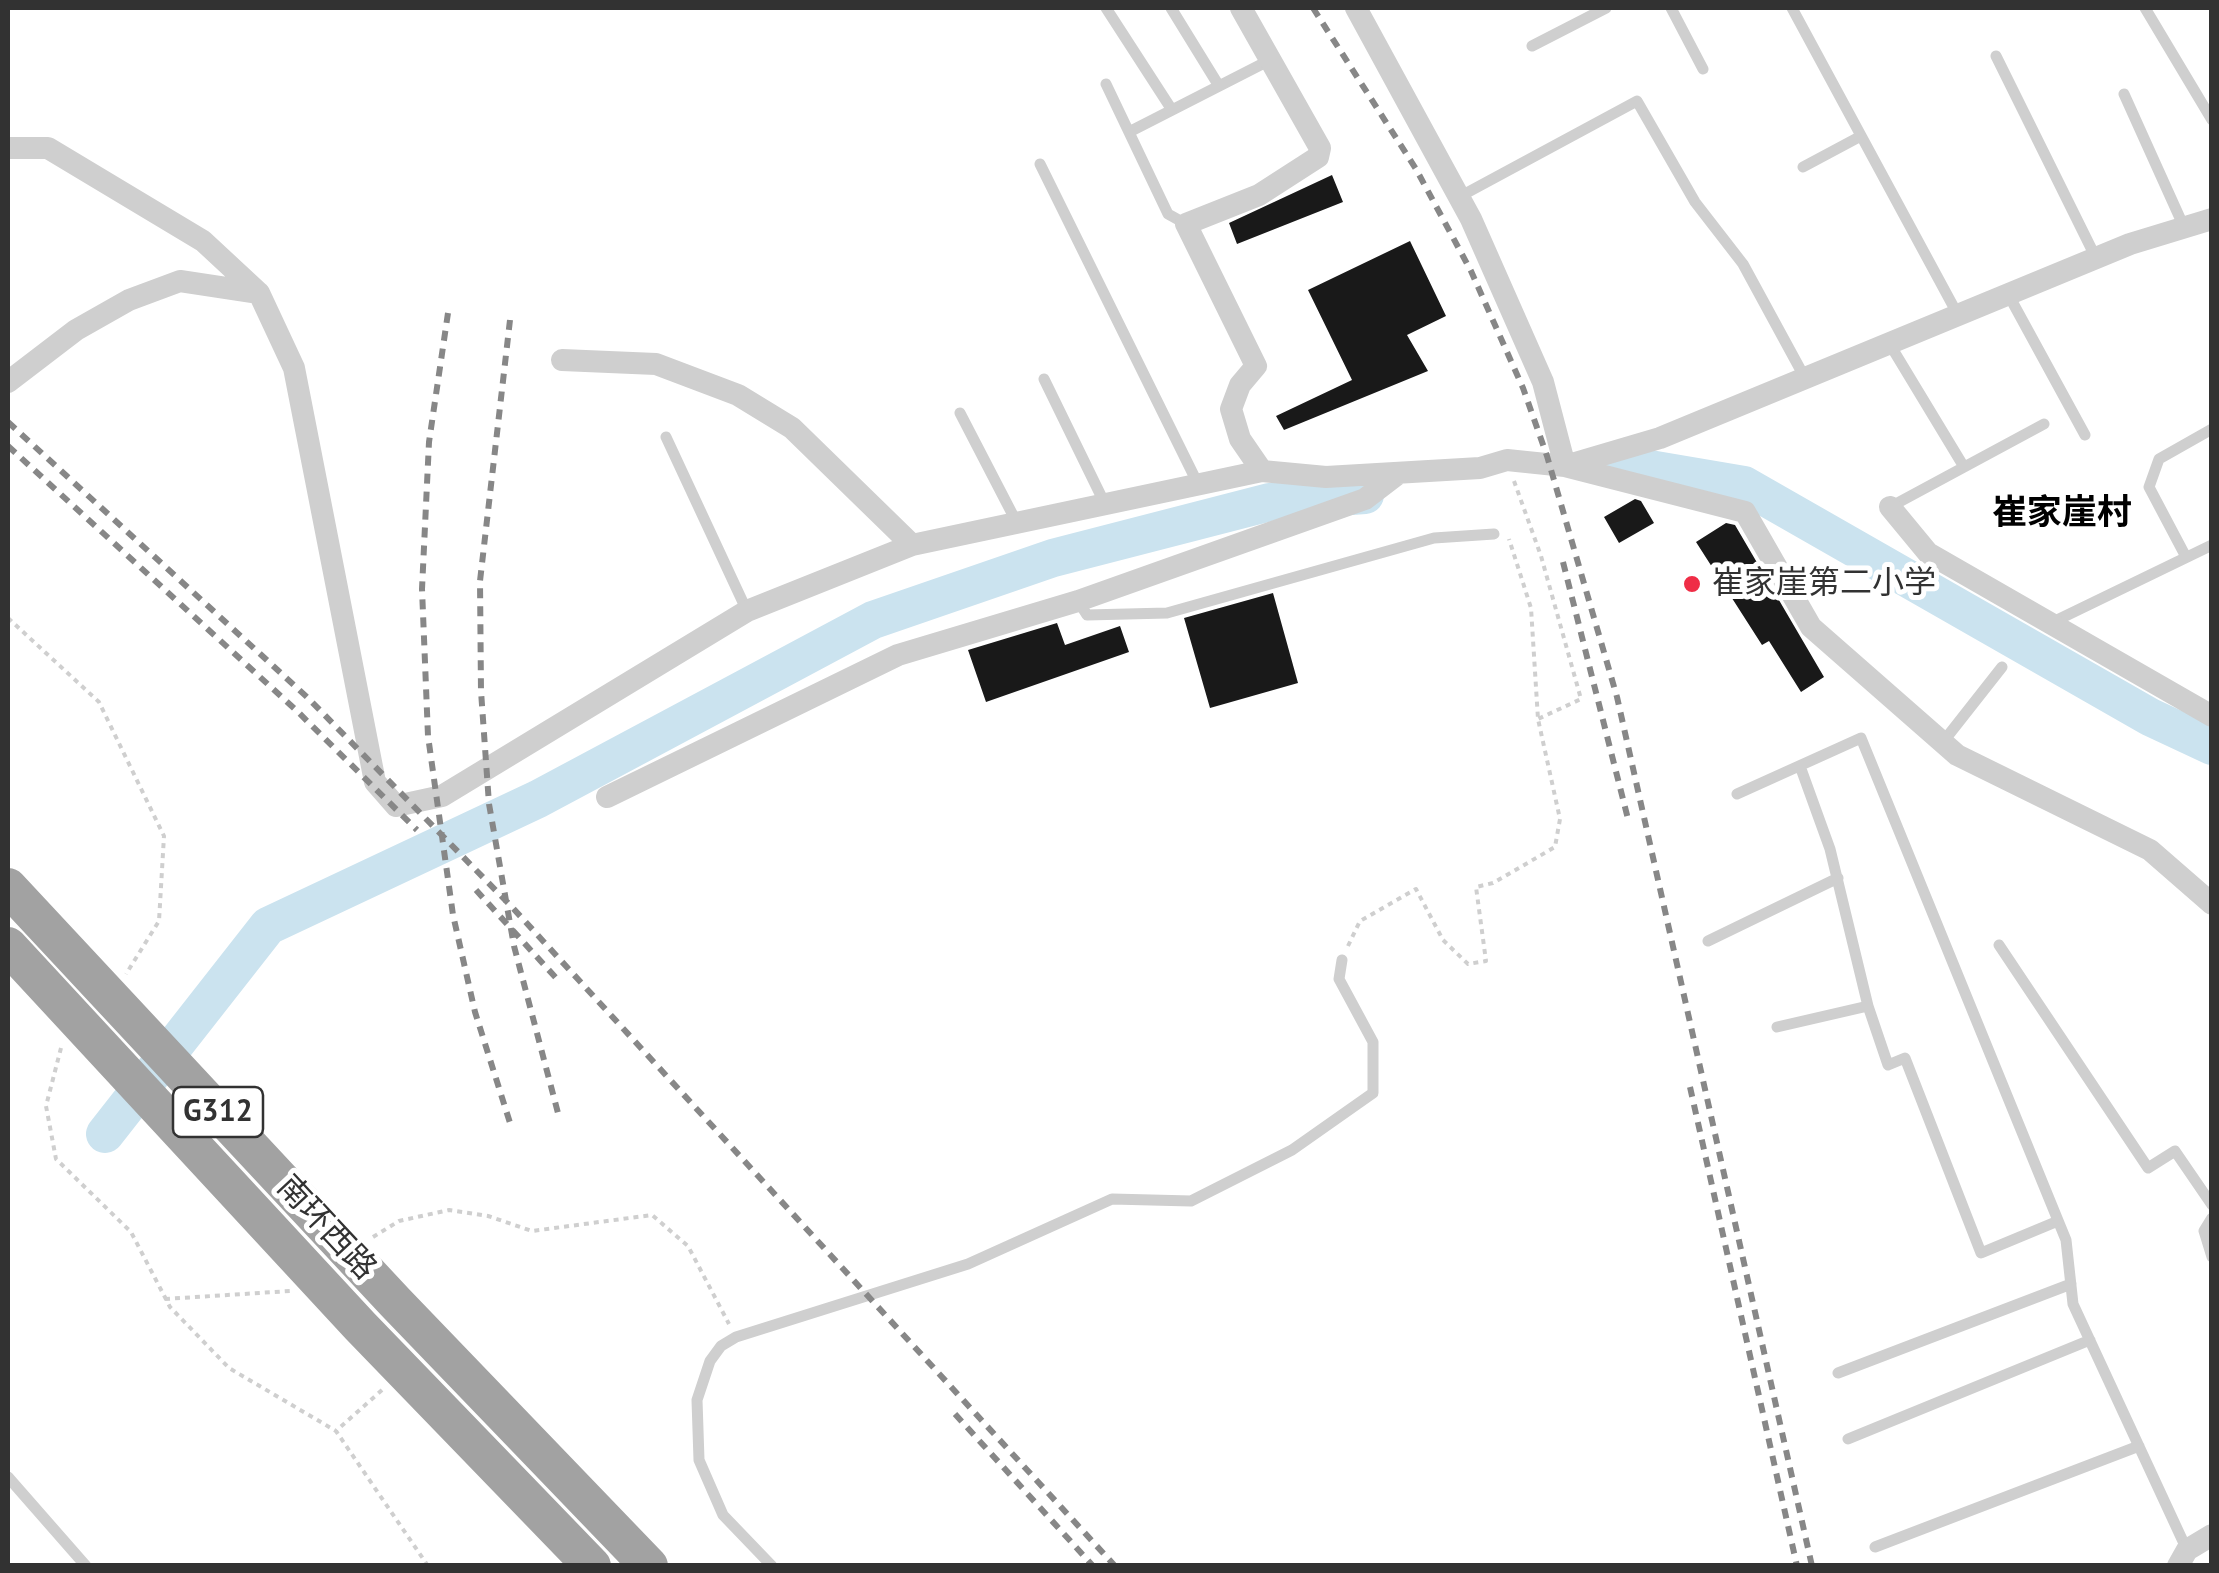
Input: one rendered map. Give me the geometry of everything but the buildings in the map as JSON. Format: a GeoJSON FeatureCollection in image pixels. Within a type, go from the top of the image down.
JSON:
{"type":"FeatureCollection","features":[{"type":"Feature","properties":{"kind":"highway","name":"南环西路"},"geometry":{"type":"LineString","coordinates":[[8,887],[395,1302],[649,1566]]}},
{"type":"Feature","properties":{"kind":"highway","name":"南环西路"},"geometry":{"type":"LineString","coordinates":[[10,948],[360,1326],[592,1566]]}},
{"type":"Feature","properties":{"kind":"street"},"geometry":{"type":"LineString","coordinates":[[1241,8],[1320,148],[1318,157],[1259,196],[1186,224],[1256,366],[1240,385],[1230,409],[1240,439],[1262,471]]}},
{"type":"Feature","properties":{"kind":"street"},"geometry":{"type":"LineString","coordinates":[[1356,8],[1459,197],[1543,382],[1565,466]]}},
{"type":"Feature","properties":{"kind":"street"},"geometry":{"type":"LineString","coordinates":[[8,148],[48,148],[202,241],[259,293],[294,368],[376,782],[396,806],[442,796],[747,611],[912,544],[1262,471],[1326,476],[1399,473],[1480,468],[1506,460],[1565,466],[1745,512],[1811,627],[1957,754],[2150,850],[2212,904]]}},
{"type":"Feature","properties":{"kind":"street"},"geometry":{"type":"LineString","coordinates":[[1565,466],[1660,438],[2096,258],[2212,219]]}},
{"type":"Feature","properties":{"kind":"street"},"geometry":{"type":"LineString","coordinates":[[8,382],[76,330],[130,300],[180,281],[259,293]]}},
{"type":"Feature","properties":{"kind":"street"},"geometry":{"type":"LineString","coordinates":[[562,360],[656,364],[738,395],[792,428],[912,544]]}},
{"type":"Feature","properties":{"kind":"street"},"geometry":{"type":"LineString","coordinates":[[607,796],[898,655],[1078,601],[1366,499],[1399,473]]}},
{"type":"Feature","properties":{"kind":"street"},"geometry":{"type":"LineString","coordinates":[[1890,507],[1928,553],[2210,714]]}},
{"type":"Feature","properties":{"kind":"street"},"geometry":{"type":"LineString","coordinates":[[2183,1560],[2212,1536]]}},
{"type":"Feature","properties":{"kind":"lane"},"geometry":{"type":"LineString","coordinates":[[1106,8],[1172,110]]}},
{"type":"Feature","properties":{"kind":"lane"},"geometry":{"type":"LineString","coordinates":[[1171,8],[1220,86]]}},
{"type":"Feature","properties":{"kind":"lane"},"geometry":{"type":"LineString","coordinates":[[1532,46],[1581,13],[1606,8]]}},
{"type":"Feature","properties":{"kind":"lane"},"geometry":{"type":"LineString","coordinates":[[1671,8],[1703,69]]}},
{"type":"Feature","properties":{"kind":"lane"},"geometry":{"type":"LineString","coordinates":[[1792,8],[1958,315]]}},
{"type":"Feature","properties":{"kind":"lane"},"geometry":{"type":"LineString","coordinates":[[2145,8],[2212,120]]}},
{"type":"Feature","properties":{"kind":"lane"},"geometry":{"type":"LineString","coordinates":[[1996,56],[2096,258]]}},
{"type":"Feature","properties":{"kind":"lane"},"geometry":{"type":"LineString","coordinates":[[1132,131],[1270,60]]}},
{"type":"Feature","properties":{"kind":"lane"},"geometry":{"type":"LineString","coordinates":[[1106,84],[1132,131],[1168,214],[1186,224]]}},
{"type":"Feature","properties":{"kind":"lane"},"geometry":{"type":"LineString","coordinates":[[2124,94],[2184,228]]}},
{"type":"Feature","properties":{"kind":"lane"},"geometry":{"type":"LineString","coordinates":[[1459,197],[1637,101],[1695,202],[1743,264],[1805,378]]}},
{"type":"Feature","properties":{"kind":"lane"},"geometry":{"type":"LineString","coordinates":[[1803,168],[1861,136]]}},
{"type":"Feature","properties":{"kind":"lane"},"geometry":{"type":"LineString","coordinates":[[1040,164],[1198,484]]}},
{"type":"Feature","properties":{"kind":"lane"},"geometry":{"type":"LineString","coordinates":[[2008,294],[2085,435]]}},
{"type":"Feature","properties":{"kind":"lane"},"geometry":{"type":"LineString","coordinates":[[1889,343],[1964,467]]}},
{"type":"Feature","properties":{"kind":"lane"},"geometry":{"type":"LineString","coordinates":[[1044,380],[1106,504]]}},
{"type":"Feature","properties":{"kind":"lane"},"geometry":{"type":"LineString","coordinates":[[960,413],[1018,523]]}},
{"type":"Feature","properties":{"kind":"lane"},"geometry":{"type":"LineString","coordinates":[[1890,507],[2044,424]]}},
{"type":"Feature","properties":{"kind":"lane"},"geometry":{"type":"LineString","coordinates":[[2186,558],[2149,487],[2159,459],[2212,428]]}},
{"type":"Feature","properties":{"kind":"lane"},"geometry":{"type":"LineString","coordinates":[[666,437],[747,611]]}},
{"type":"Feature","properties":{"kind":"lane"},"geometry":{"type":"LineString","coordinates":[[1078,601],[1087,615],[1168,613],[1434,538],[1494,534]]}},
{"type":"Feature","properties":{"kind":"lane"},"geometry":{"type":"LineString","coordinates":[[2049,624],[2212,545]]}},
{"type":"Feature","properties":{"kind":"lane"},"geometry":{"type":"LineString","coordinates":[[1943,742],[2002,667]]}},
{"type":"Feature","properties":{"kind":"lane"},"geometry":{"type":"LineString","coordinates":[[1737,794],[1861,738],[2066,1240],[2073,1304],[2139,1446],[2183,1560]]}},
{"type":"Feature","properties":{"kind":"lane"},"geometry":{"type":"LineString","coordinates":[[1800,766],[1838,878],[1868,1006],[1888,1065],[1905,1058],[1981,1253],[2058,1221]]}},
{"type":"Feature","properties":{"kind":"lane"},"geometry":{"type":"LineString","coordinates":[[1708,941],[1838,878]]}},
{"type":"Feature","properties":{"kind":"lane"},"geometry":{"type":"LineString","coordinates":[[2000,945],[2148,1168],[2175,1151],[2212,1205]]}},
{"type":"Feature","properties":{"kind":"lane"},"geometry":{"type":"LineString","coordinates":[[772,1566],[723,1515],[699,1460],[695,1420],[710,1361],[736,1337],[968,1264],[1112,1199],[1191,1202],[1292,1150],[1373,1093],[1373,1042],[1339,979],[1342,960]]}},
{"type":"Feature","properties":{"kind":"lane"},"geometry":{"type":"LineString","coordinates":[[1777,1027],[1868,1006]]}},
{"type":"Feature","properties":{"kind":"lane"},"geometry":{"type":"LineString","coordinates":[[2212,1218],[2204,1231],[2212,1258]]}},
{"type":"Feature","properties":{"kind":"lane"},"geometry":{"type":"LineString","coordinates":[[1838,1373],[2071,1284]]}},
{"type":"Feature","properties":{"kind":"lane"},"geometry":{"type":"LineString","coordinates":[[1848,1438],[2090,1340]]}},
{"type":"Feature","properties":{"kind":"lane"},"geometry":{"type":"LineString","coordinates":[[1875,1547],[2139,1446]]}},
{"type":"Feature","properties":{"kind":"lane"},"geometry":{"type":"LineString","coordinates":[[8,1477],[86,1566]]}},
{"type":"Feature","properties":{"kind":"path"},"geometry":{"type":"LineString","coordinates":[[1506,460],[1541,556],[1581,699],[1538,719]]}},
{"type":"Feature","properties":{"kind":"path"},"geometry":{"type":"LineString","coordinates":[[1342,960],[1360,921],[1416,889],[1443,940],[1468,964],[1486,961],[1476,887],[1493,883],[1555,846],[1560,819],[1538,719],[1531,608],[1508,536],[1494,534]]}},
{"type":"Feature","properties":{"kind":"path"},"geometry":{"type":"LineString","coordinates":[[366,1242],[398,1221],[448,1210],[488,1216],[532,1231],[652,1215],[688,1246],[736,1337]]}},
{"type":"Feature","properties":{"kind":"path"},"geometry":{"type":"LineString","coordinates":[[166,1299],[284,1295],[300,1284]]}},
{"type":"Feature","properties":{"kind":"path"},"geometry":{"type":"LineString","coordinates":[[404,1371],[336,1431],[428,1566]]}},
{"type":"Feature","properties":{"kind":"waterway"},"geometry":{"type":"LineString","coordinates":[[1626,465],[1744,485],[2150,717],[2212,746]]}},
{"type":"Feature","properties":{"kind":"waterway"},"geometry":{"type":"LineString","coordinates":[[105,1134],[268,926],[538,799],[873,620],[1053,558],[1270,502],[1365,495]]}},
{"type":"Feature","properties":{"kind":"railway"},"geometry":{"type":"LineString","coordinates":[[1313,8],[1416,169],[1471,271],[1523,388],[1547,456],[1617,697],[1812,1566]]}},
{"type":"Feature","properties":{"kind":"railway"},"geometry":{"type":"LineString","coordinates":[[448,313],[429,442],[422,589],[428,736],[453,915],[475,1012],[511,1126]]}},
{"type":"Feature","properties":{"kind":"railway"},"geometry":{"type":"LineString","coordinates":[[510,320],[480,581],[481,691],[489,804],[514,946],[558,1113]]}},
{"type":"Feature","properties":{"kind":"railway"},"geometry":{"type":"LineString","coordinates":[[8,422],[308,698],[511,906],[1115,1566]]}},
{"type":"Feature","properties":{"kind":"railway"},"geometry":{"type":"LineString","coordinates":[[8,446],[296,710],[417,830]]}},
{"type":"Feature","properties":{"kind":"railway"},"geometry":{"type":"LineString","coordinates":[[1563,562],[1628,819]]}},
{"type":"Feature","properties":{"kind":"railway"},"geometry":{"type":"LineString","coordinates":[[476,890],[557,979]]}},
{"type":"Feature","properties":{"kind":"railway"},"geometry":{"type":"LineString","coordinates":[[1690,1087],[1797,1566]]}},
{"type":"Feature","properties":{"kind":"railway"},"geometry":{"type":"LineString","coordinates":[[955,1414],[1093,1566]]}},
{"type":"Feature","properties":{"kind":"place","name":"崔家崖第二小学"},"geometry":{"type":"Point","coordinates":[1692,584]}},
{"type":"Feature","properties":{"kind":"district","name":"崔家崖村"},"geometry":{"type":"Point","coordinates":[2062,514]}}]}
